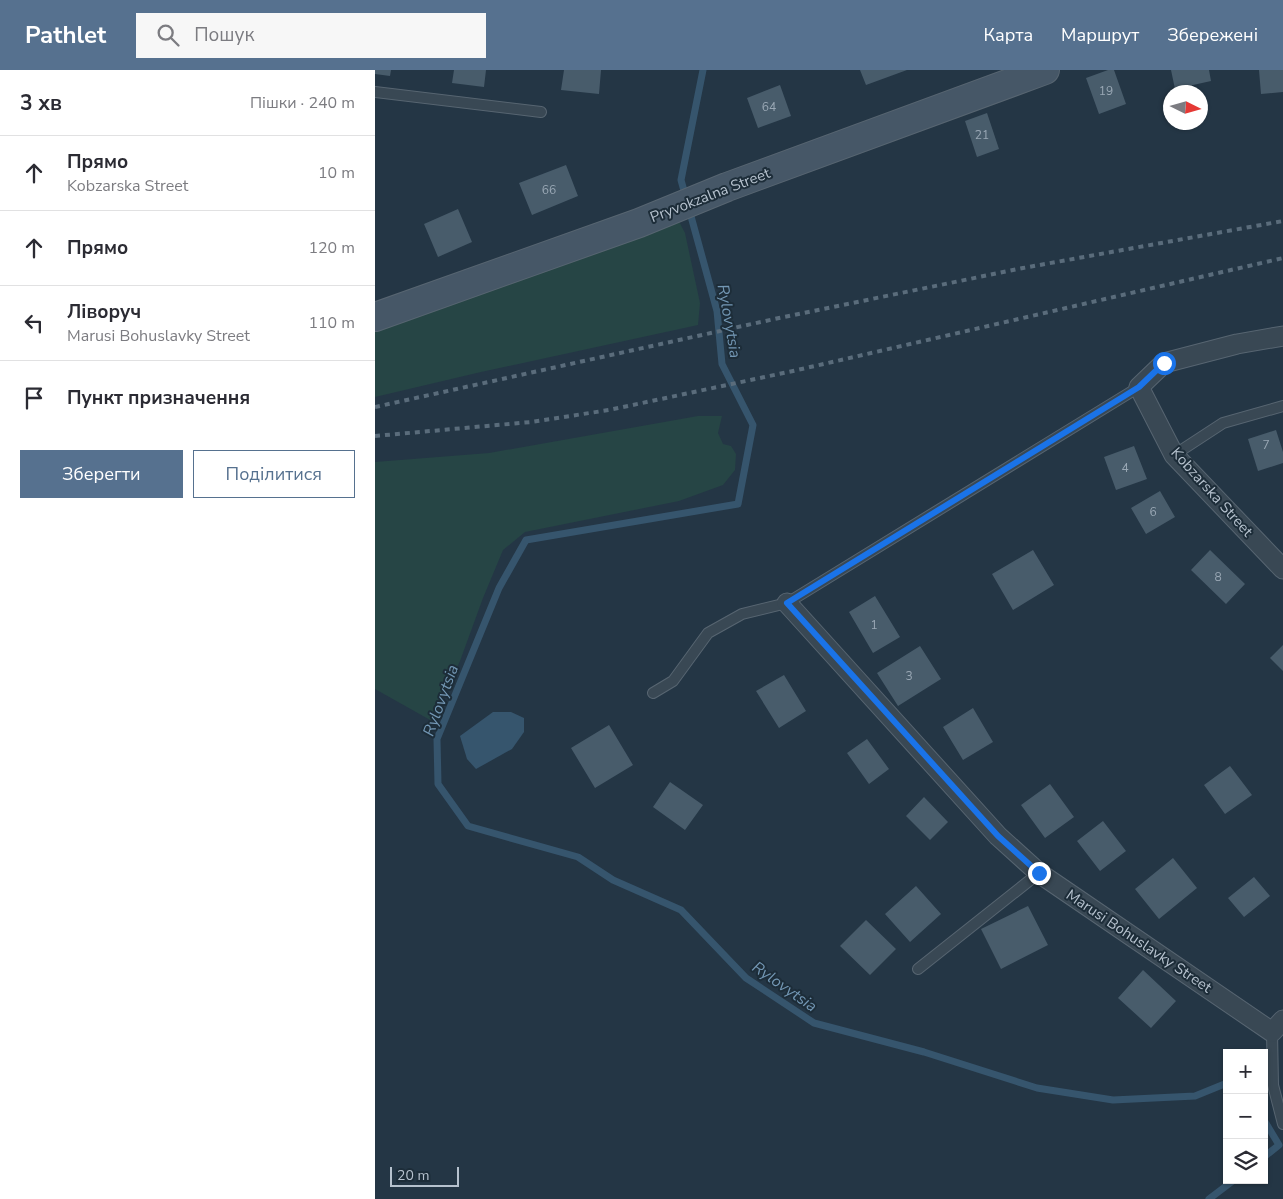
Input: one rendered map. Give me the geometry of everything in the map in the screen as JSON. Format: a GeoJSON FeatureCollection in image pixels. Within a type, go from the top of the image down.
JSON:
{"type":"FeatureCollection","features":[{"type":"Feature","properties":{"kind":"street","name":"Pryvokzalna Street"},"geometry":{"type":"LineString","coordinates":[[375,317],[639,223],[727,187],[1045,70]]}},
{"type":"Feature","properties":{"kind":"street"},"geometry":{"type":"LineString","coordinates":[[1139,387],[1164,363],[1237,344],[1283,336]]}},
{"type":"Feature","properties":{"kind":"street","name":"Kobzarska Street"},"geometry":{"type":"LineString","coordinates":[[1139,387],[1174,455],[1283,569]]}},
{"type":"Feature","properties":{"kind":"street","name":"Marusi Bohuslavky Street"},"geometry":{"type":"LineString","coordinates":[[787,603],[998,836],[1039,873],[1278,1026]]}},
{"type":"Feature","properties":{"kind":"lane"},"geometry":{"type":"LineString","coordinates":[[375,92],[541,112]]}},
{"type":"Feature","properties":{"kind":"lane"},"geometry":{"type":"LineString","coordinates":[[653,692],[673,681],[708,633],[742,614],[787,603],[1139,387]]}},
{"type":"Feature","properties":{"kind":"lane"},"geometry":{"type":"LineString","coordinates":[[1174,455],[1223,423],[1283,406]]}},
{"type":"Feature","properties":{"kind":"lane"},"geometry":{"type":"LineString","coordinates":[[918,969],[1039,873]]}},
{"type":"Feature","properties":{"kind":"lane"},"geometry":{"type":"LineString","coordinates":[[1278,1026],[1273,1085],[1283,1124]]}},
{"type":"Feature","properties":{"kind":"green space"},"geometry":{"type":"Polygon","coordinates":[[[672,208],[685,233],[700,303],[698,325],[375,397],[375,316],[672,208]]]}},
{"type":"Feature","properties":{"kind":"green space"},"geometry":{"type":"Polygon","coordinates":[[[698,416],[722,416],[718,433],[723,444],[731,446],[736,454],[735,470],[723,485],[679,501],[525,532],[503,550],[460,661],[432,721],[375,689],[375,462],[489,453],[698,416]]]}},
{"type":"Feature","properties":{"kind":"water"},"geometry":{"type":"Polygon","coordinates":[[[493,712],[511,712],[524,718],[524,732],[512,749],[476,769],[467,759],[460,736],[493,712]]]}},
{"type":"Feature","properties":{"kind":"building"},"geometry":{"type":"Polygon","coordinates":[[[375,70],[391,70],[390,76],[375,74],[375,70]]]}},
{"type":"Feature","properties":{"kind":"building"},"geometry":{"type":"Polygon","coordinates":[[[454,70],[486,70],[484,87],[452,83],[454,70]]]}},
{"type":"Feature","properties":{"kind":"building"},"geometry":{"type":"Polygon","coordinates":[[[564,70],[601,70],[599,94],[561,90],[564,70]]]}},
{"type":"Feature","properties":{"kind":"building"},"geometry":{"type":"Polygon","coordinates":[[[860,70],[907,70],[866,85],[860,70]]]}},
{"type":"Feature","properties":{"kind":"building"},"geometry":{"type":"Polygon","coordinates":[[[1108,70],[1114,70],[1126,104],[1099,114],[1086,78],[1108,70]]]}},
{"type":"Feature","properties":{"kind":"building"},"geometry":{"type":"Polygon","coordinates":[[[1171,70],[1209,70],[1211,81],[1193,85],[1174,85],[1171,70]]]}},
{"type":"Feature","properties":{"kind":"building"},"geometry":{"type":"Polygon","coordinates":[[[1259,70],[1283,70],[1283,92],[1261,94],[1259,70]]]}},
{"type":"Feature","properties":{"kind":"building"},"geometry":{"type":"Polygon","coordinates":[[[780,85],[791,116],[758,128],[747,98],[780,85]]]}},
{"type":"Feature","properties":{"kind":"building"},"geometry":{"type":"Polygon","coordinates":[[[987,113],[999,149],[977,157],[965,121],[987,113]]]}},
{"type":"Feature","properties":{"kind":"building"},"geometry":{"type":"Polygon","coordinates":[[[566,165],[578,196],[532,215],[519,183],[566,165]]]}},
{"type":"Feature","properties":{"kind":"building"},"geometry":{"type":"Polygon","coordinates":[[[458,209],[472,242],[438,257],[424,224],[458,209]]]}},
{"type":"Feature","properties":{"kind":"building"},"geometry":{"type":"Polygon","coordinates":[[[1276,430],[1283,452],[1283,463],[1258,471],[1248,439],[1276,430]]]}},
{"type":"Feature","properties":{"kind":"building"},"geometry":{"type":"Polygon","coordinates":[[[1134,446],[1147,479],[1116,490],[1104,457],[1134,446]]]}},
{"type":"Feature","properties":{"kind":"building"},"geometry":{"type":"Polygon","coordinates":[[[1160,491],[1175,517],[1146,534],[1131,508],[1160,491]]]}},
{"type":"Feature","properties":{"kind":"building"},"geometry":{"type":"Polygon","coordinates":[[[1033,550],[1054,585],[1013,610],[992,574],[1033,550]]]}},
{"type":"Feature","properties":{"kind":"building"},"geometry":{"type":"Polygon","coordinates":[[[1210,550],[1245,584],[1226,604],[1191,570],[1210,550]]]}},
{"type":"Feature","properties":{"kind":"building"},"geometry":{"type":"Polygon","coordinates":[[[875,596],[900,637],[873,653],[849,612],[875,596]]]}},
{"type":"Feature","properties":{"kind":"building"},"geometry":{"type":"Polygon","coordinates":[[[1283,645],[1283,671],[1270,658],[1283,645]]]}},
{"type":"Feature","properties":{"kind":"building"},"geometry":{"type":"Polygon","coordinates":[[[920,646],[941,679],[898,706],[877,673],[920,646]]]}},
{"type":"Feature","properties":{"kind":"building"},"geometry":{"type":"Polygon","coordinates":[[[784,675],[806,711],[779,728],[756,691],[784,675]]]}},
{"type":"Feature","properties":{"kind":"building"},"geometry":{"type":"Polygon","coordinates":[[[973,708],[993,742],[963,760],[943,727],[973,708]]]}},
{"type":"Feature","properties":{"kind":"building"},"geometry":{"type":"Polygon","coordinates":[[[609,725],[633,765],[595,788],[571,748],[609,725]]]}},
{"type":"Feature","properties":{"kind":"building"},"geometry":{"type":"Polygon","coordinates":[[[867,739],[889,769],[869,784],[847,753],[867,739]]]}},
{"type":"Feature","properties":{"kind":"building"},"geometry":{"type":"Polygon","coordinates":[[[1230,766],[1252,795],[1225,814],[1204,785],[1230,766]]]}},
{"type":"Feature","properties":{"kind":"building"},"geometry":{"type":"Polygon","coordinates":[[[670,782],[703,805],[685,830],[653,807],[670,782]]]}},
{"type":"Feature","properties":{"kind":"building"},"geometry":{"type":"Polygon","coordinates":[[[1050,784],[1074,817],[1045,838],[1021,805],[1050,784]]]}},
{"type":"Feature","properties":{"kind":"building"},"geometry":{"type":"Polygon","coordinates":[[[924,797],[948,822],[930,840],[906,816],[924,797]]]}},
{"type":"Feature","properties":{"kind":"building"},"geometry":{"type":"Polygon","coordinates":[[[1103,821],[1126,851],[1100,871],[1077,841],[1103,821]]]}},
{"type":"Feature","properties":{"kind":"building"},"geometry":{"type":"Polygon","coordinates":[[[1173,858],[1197,888],[1159,919],[1135,889],[1173,858]]]}},
{"type":"Feature","properties":{"kind":"building"},"geometry":{"type":"Polygon","coordinates":[[[1254,877],[1270,896],[1244,917],[1228,898],[1254,877]]]}},
{"type":"Feature","properties":{"kind":"building"},"geometry":{"type":"Polygon","coordinates":[[[916,886],[941,914],[910,942],[885,914],[916,886]]]}},
{"type":"Feature","properties":{"kind":"building"},"geometry":{"type":"Polygon","coordinates":[[[1028,906],[1048,945],[1001,969],[981,929],[1028,906]]]}},
{"type":"Feature","properties":{"kind":"building"},"geometry":{"type":"Polygon","coordinates":[[[866,920],[896,949],[870,975],[840,946],[866,920]]]}},
{"type":"Feature","properties":{"kind":"building"},"geometry":{"type":"Polygon","coordinates":[[[1143,970],[1176,1001],[1151,1028],[1118,998],[1143,970]]]}},
{"type":"Feature","properties":{"kind":"waterway","name":"Rylovytsia"},"geometry":{"type":"LineString","coordinates":[[686,198],[681,180],[703,70]]}},
{"type":"Feature","properties":{"kind":"waterway","name":"Rylovytsia"},"geometry":{"type":"LineString","coordinates":[[689,209],[717,311],[722,364],[753,425],[738,504],[526,540],[499,588],[437,739],[438,784],[468,826],[578,857],[613,880],[681,910],[746,978],[814,1023],[924,1052],[1037,1088],[1113,1100],[1195,1096],[1223,1085]]}},
{"type":"Feature","properties":{"kind":"waterway","name":"Rylovytsia"},"geometry":{"type":"LineString","coordinates":[[1268,1127],[1279,1145],[1268,1154]]}},
{"type":"Feature","properties":{"kind":"waterway","name":"Rylovytsia"},"geometry":{"type":"LineString","coordinates":[[1209,1199],[1229,1184]]}},
{"type":"Feature","properties":{"kind":"railway"},"geometry":{"type":"LineString","coordinates":[[375,407],[779,318],[1023,268],[1283,221]]}},
{"type":"Feature","properties":{"kind":"railway"},"geometry":{"type":"LineString","coordinates":[[375,436],[531,422],[609,410],[793,371],[1283,258]]}},
{"type":"Feature","properties":{"kind":"route"},"geometry":{"type":"LineString","coordinates":[[1039,873],[998,836],[787,603],[1139,387],[1164,363]]}}]}
